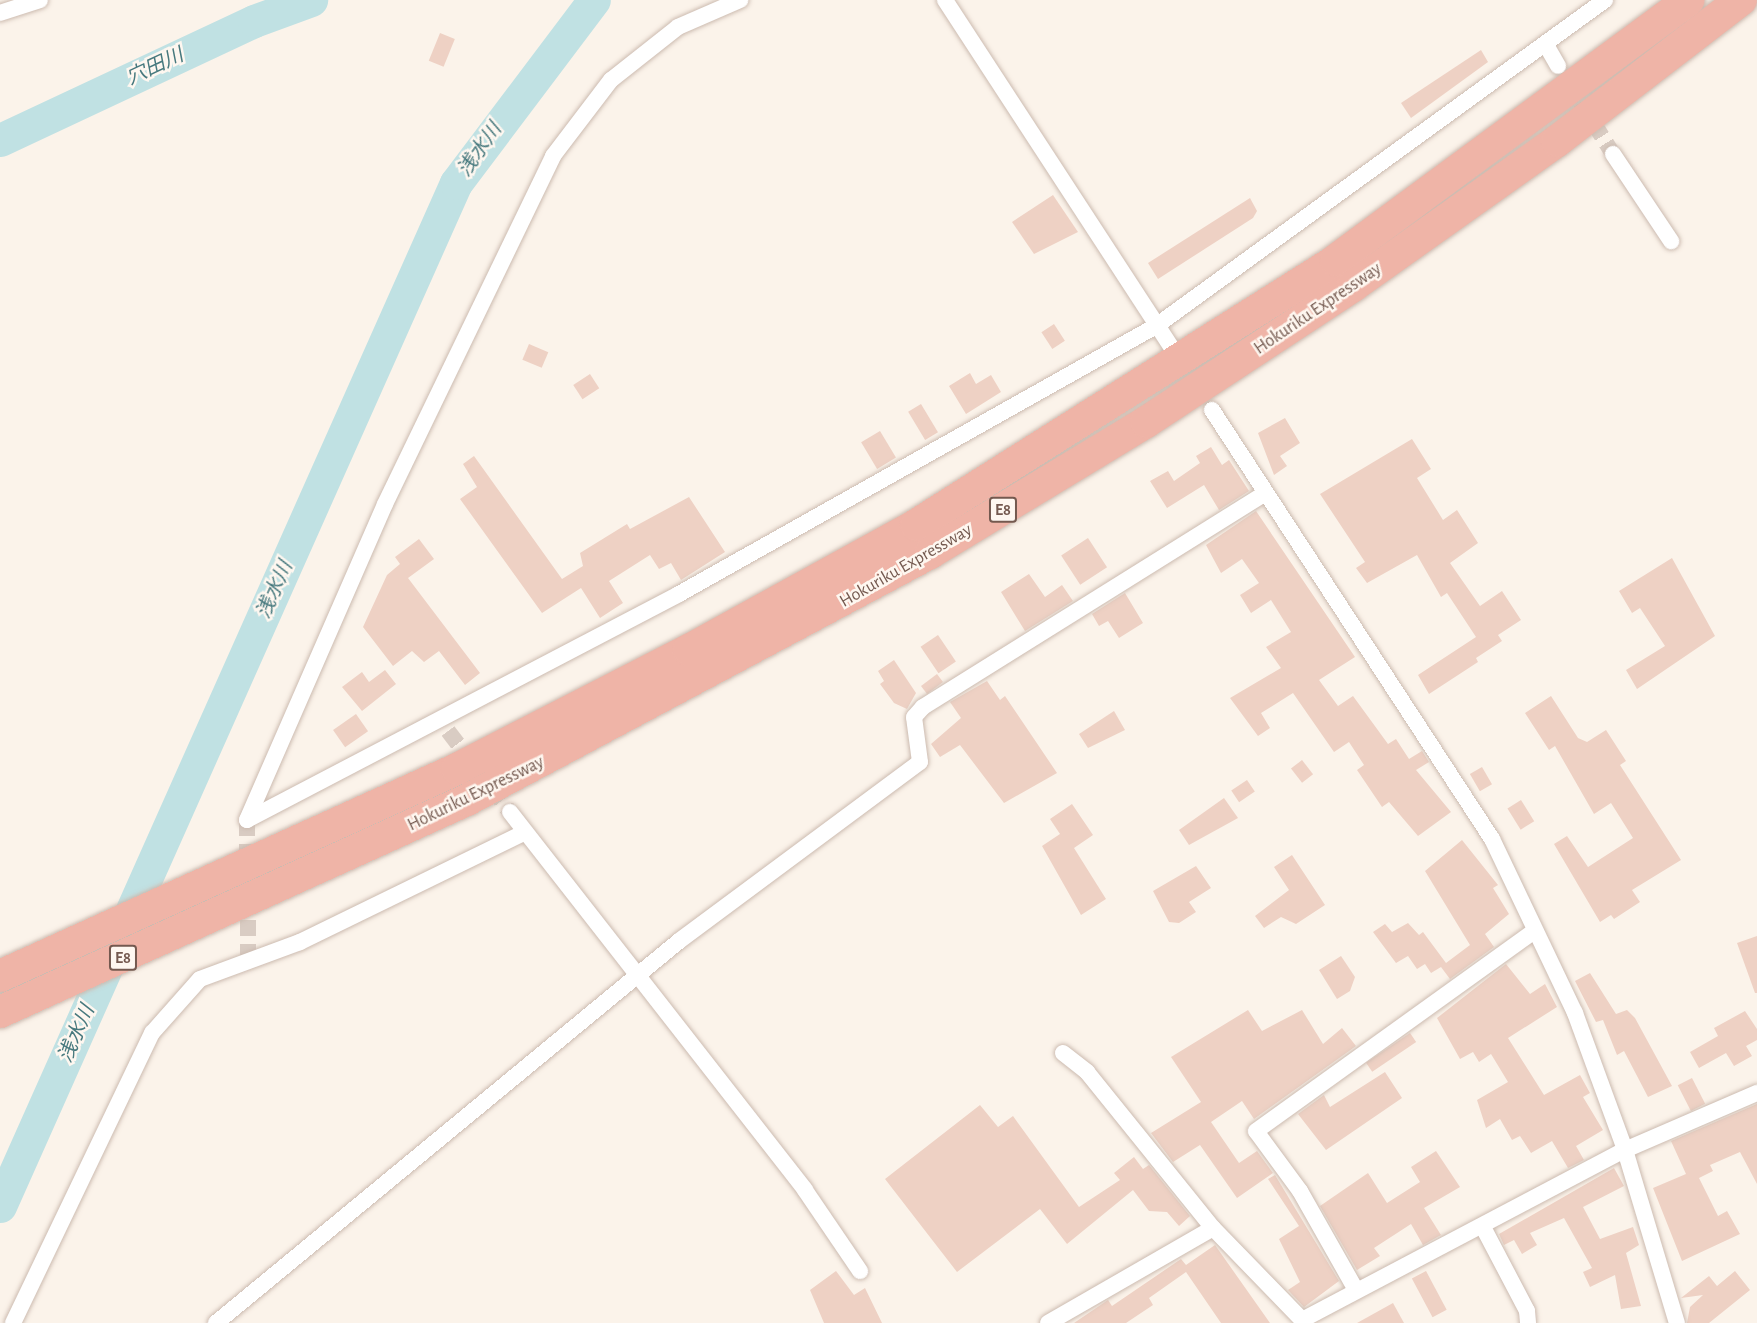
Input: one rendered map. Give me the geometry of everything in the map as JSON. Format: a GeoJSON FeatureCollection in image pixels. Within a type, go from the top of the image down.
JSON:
{"type":"FeatureCollection","features":[{"type":"Feature","properties":{"kind":"highway","name":"Hokuriku Expressway"},"geometry":{"type":"LineString","coordinates":[[0,976],[218,882],[573,711],[916,525],[1336,260],[1689,0]]}},
{"type":"Feature","properties":{"kind":"highway","name":"Hokuriku Expressway"},"geometry":{"type":"LineString","coordinates":[[0,1012],[206,921],[597,734],[823,614],[1030,494],[1353,286],[1557,141],[1741,0]]}},
{"type":"Feature","properties":{"kind":"street"},"geometry":{"type":"LineString","coordinates":[[0,13],[40,0]]}},
{"type":"Feature","properties":{"kind":"street"},"geometry":{"type":"LineString","coordinates":[[740,0],[678,27],[610,80],[559,146],[380,514],[247,820],[444,726],[1156,327],[1605,0]]}},
{"type":"Feature","properties":{"kind":"street"},"geometry":{"type":"LineString","coordinates":[[945,0],[1156,327],[1174,351]]}},
{"type":"Feature","properties":{"kind":"street"},"geometry":{"type":"LineString","coordinates":[[1546,45],[1558,66]]}},
{"type":"Feature","properties":{"kind":"street"},"geometry":{"type":"LineString","coordinates":[[1613,154],[1671,241]]}},
{"type":"Feature","properties":{"kind":"street"},"geometry":{"type":"LineString","coordinates":[[1212,410],[1492,839],[1534,931],[1575,1012],[1625,1150],[1677,1323]]}},
{"type":"Feature","properties":{"kind":"street"},"geometry":{"type":"LineString","coordinates":[[216,1323],[638,976],[920,762],[914,717],[923,707],[1266,493]]}},
{"type":"Feature","properties":{"kind":"street"},"geometry":{"type":"LineString","coordinates":[[510,812],[523,833],[805,1190],[860,1271]]}},
{"type":"Feature","properties":{"kind":"street"},"geometry":{"type":"LineString","coordinates":[[13,1323],[152,1033],[200,979],[300,942],[523,833]]}},
{"type":"Feature","properties":{"kind":"street"},"geometry":{"type":"LineString","coordinates":[[1356,1290],[1300,1191],[1256,1131],[1534,931]]}},
{"type":"Feature","properties":{"kind":"street"},"geometry":{"type":"LineString","coordinates":[[1063,1053],[1087,1072],[1213,1228],[1302,1320],[1356,1290],[1484,1229],[1625,1150],[1757,1094]]}},
{"type":"Feature","properties":{"kind":"street"},"geometry":{"type":"LineString","coordinates":[[1048,1323],[1067,1319],[1213,1228]]}},
{"type":"Feature","properties":{"kind":"street"},"geometry":{"type":"LineString","coordinates":[[1484,1229],[1527,1311],[1528,1323]]}},
{"type":"Feature","properties":{"kind":"building"},"geometry":{"type":"Polygon","coordinates":[[[440,33],[455,39],[444,67],[429,61],[440,33]]]}},
{"type":"Feature","properties":{"kind":"building"},"geometry":{"type":"Polygon","coordinates":[[[1481,50],[1488,62],[1411,118],[1401,103],[1481,50]]]}},
{"type":"Feature","properties":{"kind":"building"},"geometry":{"type":"Polygon","coordinates":[[[1053,195],[1078,232],[1034,254],[1012,222],[1053,195]]]}},
{"type":"Feature","properties":{"kind":"building"},"geometry":{"type":"Polygon","coordinates":[[[1250,198],[1257,211],[1253,218],[1158,279],[1148,263],[1250,198]]]}},
{"type":"Feature","properties":{"kind":"building"},"geometry":{"type":"Polygon","coordinates":[[[1054,324],[1065,341],[1052,349],[1041,332],[1054,324]]]}},
{"type":"Feature","properties":{"kind":"building"},"geometry":{"type":"Polygon","coordinates":[[[529,344],[548,352],[542,368],[522,360],[529,344]]]}},
{"type":"Feature","properties":{"kind":"building"},"geometry":{"type":"Polygon","coordinates":[[[970,373],[976,384],[991,375],[1001,392],[966,414],[949,386],[970,373]]]}},
{"type":"Feature","properties":{"kind":"building"},"geometry":{"type":"Polygon","coordinates":[[[590,374],[599,388],[582,399],[573,385],[590,374]]]}},
{"type":"Feature","properties":{"kind":"building"},"geometry":{"type":"Polygon","coordinates":[[[921,404],[938,432],[925,440],[908,412],[921,404]]]}},
{"type":"Feature","properties":{"kind":"building"},"geometry":{"type":"Polygon","coordinates":[[[1285,418],[1300,443],[1280,456],[1287,466],[1274,475],[1258,433],[1285,418]]]}},
{"type":"Feature","properties":{"kind":"building"},"geometry":{"type":"Polygon","coordinates":[[[880,431],[896,458],[877,469],[861,442],[880,431]]]}},
{"type":"Feature","properties":{"kind":"building"},"geometry":{"type":"Polygon","coordinates":[[[1412,439],[1431,469],[1417,478],[1443,520],[1457,510],[1478,543],[1450,563],[1480,606],[1502,591],[1521,620],[1498,635],[1502,641],[1476,658],[1478,662],[1429,694],[1418,675],[1476,637],[1447,593],[1441,597],[1417,555],[1367,583],[1356,568],[1365,562],[1320,494],[1412,439]]]}},
{"type":"Feature","properties":{"kind":"building"},"geometry":{"type":"Polygon","coordinates":[[[1211,447],[1222,465],[1229,460],[1249,491],[1219,510],[1204,485],[1167,508],[1150,481],[1168,471],[1174,481],[1200,463],[1196,456],[1211,447]]]}},
{"type":"Feature","properties":{"kind":"building"},"geometry":{"type":"Polygon","coordinates":[[[474,456],[562,579],[583,566],[580,553],[627,524],[630,529],[689,497],[725,552],[681,580],[671,563],[659,569],[650,555],[609,581],[623,603],[600,618],[581,588],[542,613],[460,499],[477,487],[463,464],[474,456]]]}},
{"type":"Feature","properties":{"kind":"building"},"geometry":{"type":"Polygon","coordinates":[[[1256,511],[1355,657],[1319,680],[1338,706],[1353,696],[1388,744],[1396,739],[1409,759],[1422,751],[1429,762],[1416,770],[1451,812],[1418,836],[1389,802],[1382,807],[1357,770],[1364,765],[1349,742],[1334,752],[1293,693],[1261,713],[1270,728],[1258,736],[1230,698],[1281,668],[1266,647],[1291,632],[1271,600],[1251,613],[1240,595],[1259,583],[1242,559],[1221,573],[1206,545],[1256,511]]]}},
{"type":"Feature","properties":{"kind":"building"},"geometry":{"type":"Polygon","coordinates":[[[1088,538],[1107,567],[1080,585],[1061,555],[1088,538]]]}},
{"type":"Feature","properties":{"kind":"building"},"geometry":{"type":"Polygon","coordinates":[[[419,539],[434,559],[408,578],[480,673],[465,685],[439,651],[424,662],[412,651],[393,666],[363,627],[387,575],[400,564],[395,557],[419,539]]]}},
{"type":"Feature","properties":{"kind":"building"},"geometry":{"type":"Polygon","coordinates":[[[1672,558],[1715,636],[1637,689],[1626,670],[1665,646],[1640,608],[1632,613],[1619,591],[1672,558]]]}},
{"type":"Feature","properties":{"kind":"building"},"geometry":{"type":"Polygon","coordinates":[[[1029,574],[1045,597],[1062,585],[1073,601],[1025,631],[1001,592],[1029,574]]]}},
{"type":"Feature","properties":{"kind":"building"},"geometry":{"type":"Polygon","coordinates":[[[1125,593],[1143,623],[1119,638],[1108,621],[1099,626],[1092,614],[1125,593]]]}},
{"type":"Feature","properties":{"kind":"building"},"geometry":{"type":"Polygon","coordinates":[[[938,635],[956,662],[938,673],[921,647],[938,635]]]}},
{"type":"Feature","properties":{"kind":"building"},"geometry":{"type":"Polygon","coordinates":[[[894,660],[916,693],[907,709],[894,703],[880,684],[884,681],[878,671],[894,660]]]}},
{"type":"Feature","properties":{"kind":"building"},"geometry":{"type":"Polygon","coordinates":[[[385,670],[396,684],[362,711],[342,687],[362,672],[369,682],[385,670]]]}},
{"type":"Feature","properties":{"kind":"building"},"geometry":{"type":"Polygon","coordinates":[[[937,674],[943,682],[927,694],[921,686],[937,674]]]}},
{"type":"Feature","properties":{"kind":"building"},"geometry":{"type":"Polygon","coordinates":[[[987,681],[1000,700],[1005,696],[1057,773],[1004,803],[960,745],[940,757],[931,744],[961,718],[950,702],[987,681]]]}},
{"type":"Feature","properties":{"kind":"building"},"geometry":{"type":"Polygon","coordinates":[[[1551,696],[1578,738],[1587,742],[1606,730],[1626,761],[1620,765],[1681,860],[1632,890],[1640,902],[1614,919],[1611,915],[1600,922],[1554,844],[1567,836],[1588,867],[1633,838],[1611,803],[1594,814],[1555,746],[1549,750],[1525,713],[1551,696]]]}},
{"type":"Feature","properties":{"kind":"building"},"geometry":{"type":"Polygon","coordinates":[[[1114,711],[1125,730],[1088,748],[1079,734],[1114,711]]]}},
{"type":"Feature","properties":{"kind":"building"},"geometry":{"type":"Polygon","coordinates":[[[356,714],[368,731],[345,747],[333,730],[356,714]]]}},
{"type":"Feature","properties":{"kind":"building"},"geometry":{"type":"Polygon","coordinates":[[[1302,760],[1313,774],[1302,783],[1291,769],[1302,760]]]}},
{"type":"Feature","properties":{"kind":"building"},"geometry":{"type":"Polygon","coordinates":[[[1482,767],[1492,784],[1480,791],[1470,774],[1482,767]]]}},
{"type":"Feature","properties":{"kind":"building"},"geometry":{"type":"Polygon","coordinates":[[[1247,780],[1255,792],[1239,802],[1231,791],[1247,780]]]}},
{"type":"Feature","properties":{"kind":"building"},"geometry":{"type":"Polygon","coordinates":[[[1224,798],[1238,818],[1189,845],[1179,830],[1224,798]]]}},
{"type":"Feature","properties":{"kind":"building"},"geometry":{"type":"Polygon","coordinates":[[[1521,800],[1534,821],[1521,830],[1507,808],[1521,800]]]}},
{"type":"Feature","properties":{"kind":"building"},"geometry":{"type":"Polygon","coordinates":[[[1072,804],[1093,835],[1074,848],[1106,899],[1081,915],[1042,846],[1060,834],[1050,819],[1072,804]]]}},
{"type":"Feature","properties":{"kind":"building"},"geometry":{"type":"Polygon","coordinates":[[[1462,840],[1498,885],[1493,888],[1509,914],[1485,934],[1494,947],[1450,979],[1441,967],[1431,973],[1425,964],[1417,969],[1408,956],[1396,963],[1373,932],[1385,924],[1392,932],[1408,923],[1419,935],[1423,932],[1446,963],[1470,945],[1425,871],[1462,840]]]}},
{"type":"Feature","properties":{"kind":"building"},"geometry":{"type":"Polygon","coordinates":[[[1292,855],[1325,905],[1296,924],[1281,917],[1264,928],[1255,916],[1289,890],[1274,867],[1292,855]]]}},
{"type":"Feature","properties":{"kind":"building"},"geometry":{"type":"Polygon","coordinates":[[[1196,866],[1211,888],[1189,902],[1196,912],[1179,923],[1169,922],[1153,891],[1196,866]]]}},
{"type":"Feature","properties":{"kind":"building"},"geometry":{"type":"Polygon","coordinates":[[[1757,936],[1757,993],[1755,993],[1737,943],[1757,936]]]}},
{"type":"Feature","properties":{"kind":"building"},"geometry":{"type":"Polygon","coordinates":[[[1341,956],[1355,977],[1350,991],[1337,999],[1319,970],[1341,956]]]}},
{"type":"Feature","properties":{"kind":"building"},"geometry":{"type":"Polygon","coordinates":[[[1506,964],[1530,994],[1545,984],[1557,1007],[1508,1038],[1544,1095],[1580,1075],[1590,1093],[1583,1097],[1603,1130],[1576,1146],[1584,1160],[1568,1168],[1552,1141],[1531,1153],[1520,1136],[1512,1140],[1500,1119],[1486,1128],[1477,1100],[1508,1082],[1491,1054],[1479,1062],[1473,1052],[1460,1059],[1437,1018],[1506,964]]]}},
{"type":"Feature","properties":{"kind":"building"},"geometry":{"type":"Polygon","coordinates":[[[1590,973],[1616,1014],[1627,1010],[1635,1018],[1672,1086],[1648,1097],[1624,1051],[1617,1055],[1603,1020],[1596,1022],[1575,981],[1590,973]]]}},
{"type":"Feature","properties":{"kind":"building"},"geometry":{"type":"Polygon","coordinates":[[[1248,1010],[1262,1031],[1302,1010],[1323,1044],[1342,1028],[1356,1046],[1254,1119],[1242,1101],[1211,1122],[1239,1163],[1257,1151],[1273,1173],[1237,1198],[1200,1145],[1173,1162],[1151,1133],[1201,1102],[1171,1057],[1248,1010]]]}},
{"type":"Feature","properties":{"kind":"building"},"geometry":{"type":"Polygon","coordinates":[[[1745,1011],[1757,1029],[1757,1040],[1746,1046],[1752,1056],[1734,1066],[1726,1053],[1699,1068],[1690,1052],[1718,1036],[1714,1028],[1745,1011]]]}},
{"type":"Feature","properties":{"kind":"building"},"geometry":{"type":"Polygon","coordinates":[[[1410,1033],[1416,1042],[1372,1072],[1366,1063],[1410,1033]]]}},
{"type":"Feature","properties":{"kind":"building"},"geometry":{"type":"Polygon","coordinates":[[[1385,1072],[1402,1098],[1326,1150],[1298,1114],[1324,1095],[1330,1107],[1385,1072]]]}},
{"type":"Feature","properties":{"kind":"building"},"geometry":{"type":"Polygon","coordinates":[[[1692,1078],[1705,1104],[1691,1111],[1678,1085],[1692,1078]]]}},
{"type":"Feature","properties":{"kind":"building"},"geometry":{"type":"Polygon","coordinates":[[[1757,1104],[1757,1184],[1740,1152],[1710,1165],[1713,1171],[1699,1178],[1718,1216],[1727,1211],[1740,1234],[1682,1261],[1653,1188],[1686,1174],[1671,1141],[1757,1104]]]}},
{"type":"Feature","properties":{"kind":"building"},"geometry":{"type":"Polygon","coordinates":[[[980,1105],[998,1127],[1013,1116],[1079,1207],[1120,1180],[1114,1173],[1134,1157],[1143,1169],[1149,1165],[1190,1216],[1179,1226],[1167,1212],[1149,1211],[1133,1190],[1067,1244],[1040,1209],[957,1272],[885,1179],[980,1105]]]}},
{"type":"Feature","properties":{"kind":"building"},"geometry":{"type":"Polygon","coordinates":[[[1436,1151],[1460,1187],[1424,1208],[1441,1235],[1423,1245],[1411,1224],[1374,1248],[1380,1256],[1357,1270],[1320,1206],[1368,1173],[1387,1203],[1420,1182],[1411,1167],[1436,1151]]]}},
{"type":"Feature","properties":{"kind":"building"},"geometry":{"type":"Polygon","coordinates":[[[1614,1168],[1624,1186],[1583,1207],[1600,1239],[1633,1227],[1639,1245],[1626,1253],[1641,1306],[1621,1309],[1615,1275],[1590,1287],[1583,1272],[1592,1268],[1564,1218],[1530,1233],[1537,1245],[1522,1254],[1514,1240],[1504,1245],[1499,1234],[1614,1168]]]}},
{"type":"Feature","properties":{"kind":"building"},"geometry":{"type":"Polygon","coordinates":[[[1275,1175],[1339,1281],[1304,1307],[1288,1290],[1300,1282],[1279,1239],[1299,1226],[1268,1179],[1275,1175]]]}},
{"type":"Feature","properties":{"kind":"building"},"geometry":{"type":"Polygon","coordinates":[[[1215,1245],[1270,1323],[1221,1323],[1186,1272],[1149,1298],[1153,1305],[1126,1323],[1074,1323],[1108,1300],[1112,1306],[1181,1259],[1186,1265],[1215,1245]]]}},
{"type":"Feature","properties":{"kind":"building"},"geometry":{"type":"Polygon","coordinates":[[[836,1271],[854,1295],[865,1288],[882,1323],[824,1323],[810,1290],[836,1271]]]}},
{"type":"Feature","properties":{"kind":"building"},"geometry":{"type":"Polygon","coordinates":[[[1426,1271],[1447,1310],[1433,1317],[1412,1279],[1426,1271]]]}},
{"type":"Feature","properties":{"kind":"building"},"geometry":{"type":"Polygon","coordinates":[[[1735,1271],[1750,1290],[1709,1323],[1687,1323],[1690,1307],[1703,1295],[1681,1298],[1709,1276],[1717,1286],[1735,1271]]]}},
{"type":"Feature","properties":{"kind":"building"},"geometry":{"type":"Polygon","coordinates":[[[1393,1303],[1404,1323],[1357,1323],[1393,1303]]]}},
{"type":"Feature","properties":{"kind":"waterway","name":"穴田川"},"geometry":{"type":"LineString","coordinates":[[0,140],[254,21],[311,0]]}},
{"type":"Feature","properties":{"kind":"waterway","name":"浅水川"},"geometry":{"type":"LineString","coordinates":[[0,1206],[456,183],[594,0]]}},
{"type":"Feature","properties":{"kind":"tunnel"},"geometry":{"type":"LineString","coordinates":[[1568,82],[1613,154]]}},
{"type":"Feature","properties":{"kind":"tunnel"},"geometry":{"type":"LineString","coordinates":[[448,731],[510,812]]}},
{"type":"Feature","properties":{"kind":"tunnel"},"geometry":{"type":"LineString","coordinates":[[247,820],[247,870]]}},
{"type":"Feature","properties":{"kind":"tunnel"},"geometry":{"type":"LineString","coordinates":[[248,896],[248,961]]}}]}
